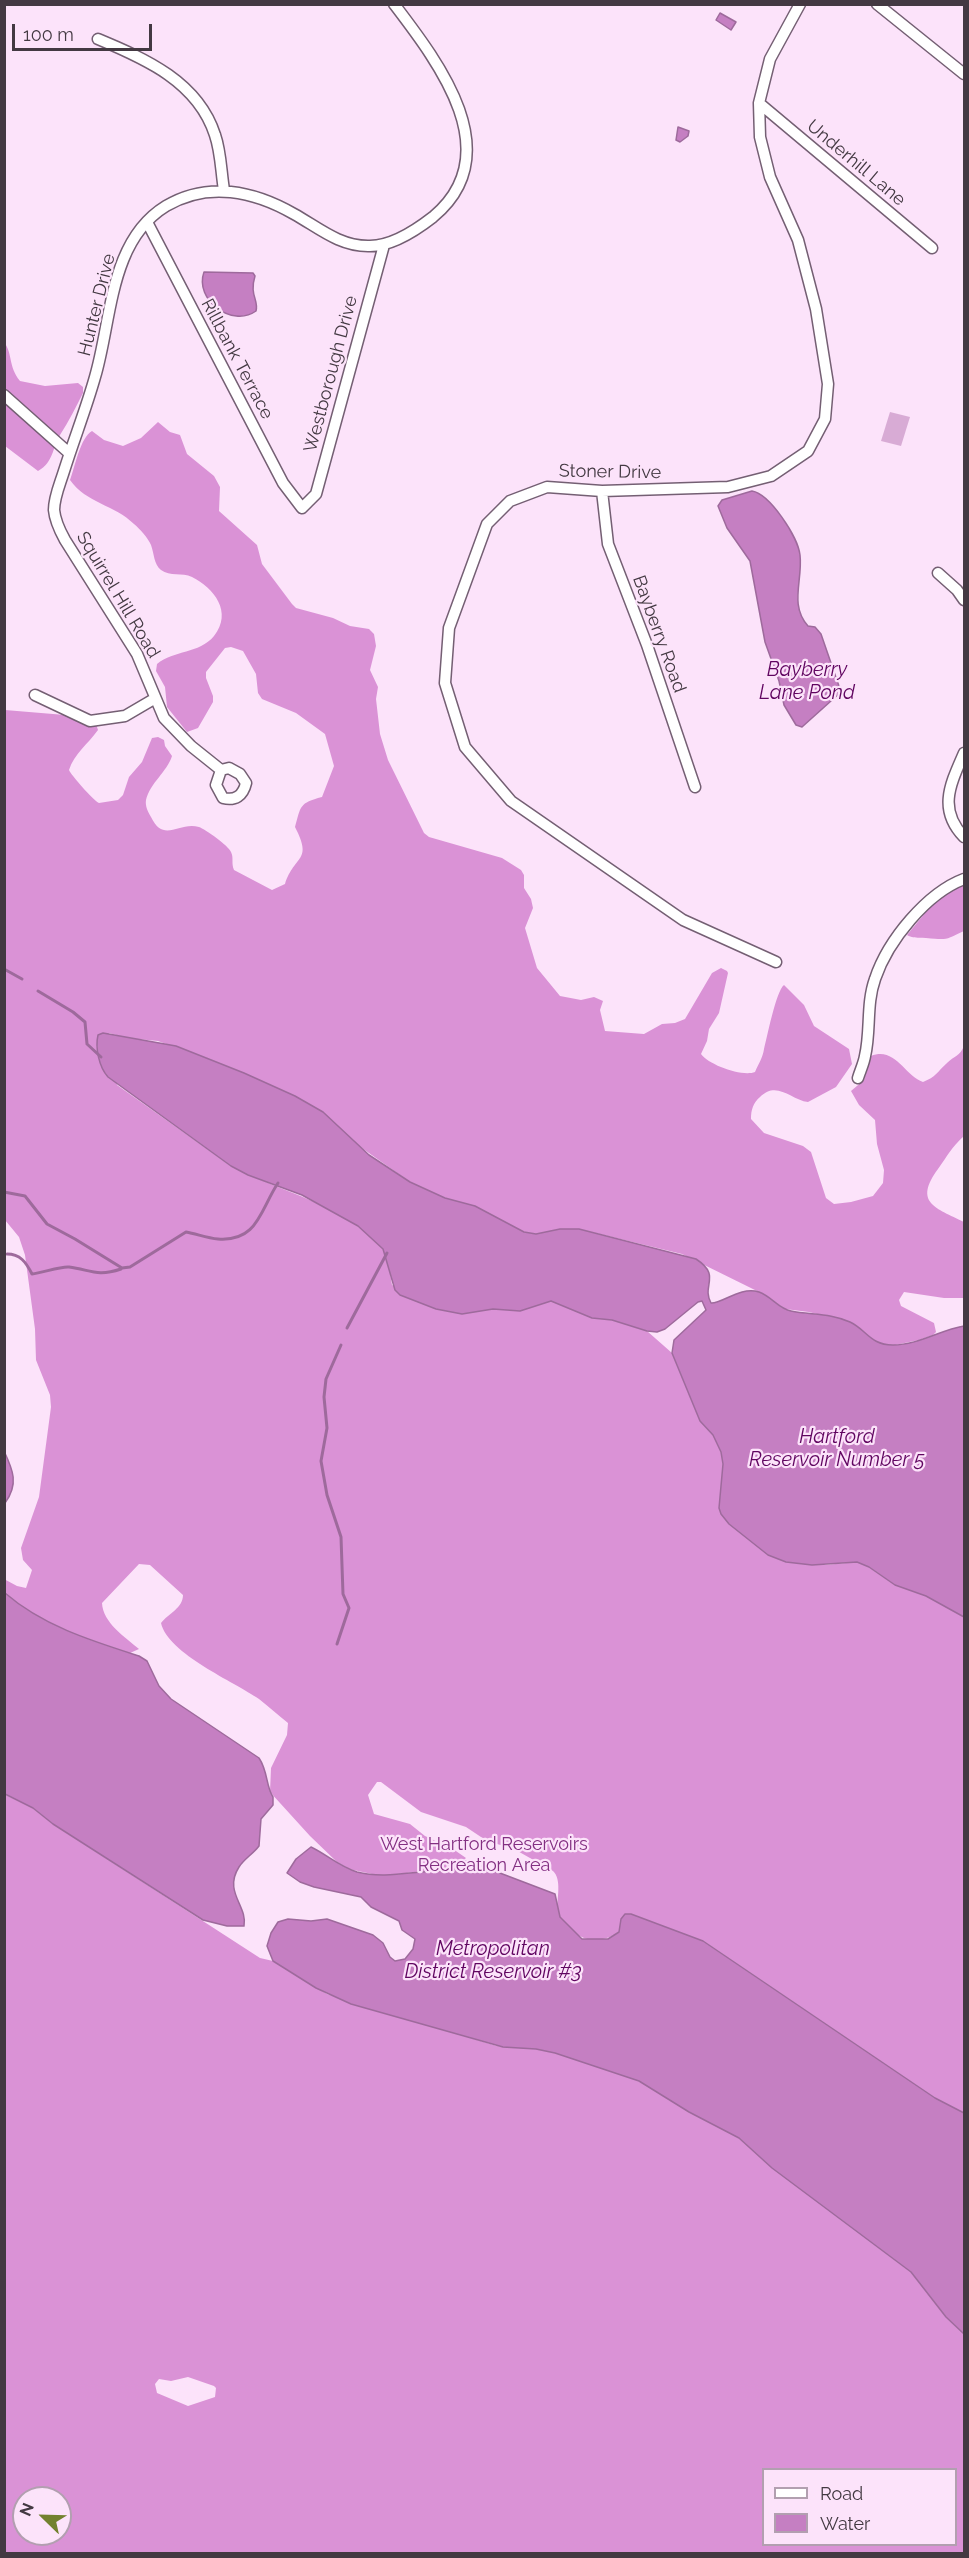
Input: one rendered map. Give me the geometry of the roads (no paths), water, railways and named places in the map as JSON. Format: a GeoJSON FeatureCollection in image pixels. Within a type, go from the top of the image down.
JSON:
{"type":"FeatureCollection","features":[{"type":"Feature","properties":{"kind":"street","name":"Hunter Drive"},"geometry":{"type":"LineString","coordinates":[[69,453],[102,352],[119,272],[127,250],[147,222],[167,206],[184,198],[211,191],[224,190],[242,193],[272,203],[337,240],[362,246],[384,245],[424,225],[454,195],[467,165],[465,131],[448,83],[436,62],[394,4]]}},
{"type":"Feature","properties":{"kind":"street","name":"Stoner Drive"},"geometry":{"type":"LineString","coordinates":[[776,962],[683,920],[511,801],[465,747],[445,682],[449,628],[487,524],[510,501],[547,487],[602,491],[728,488],[771,476],[808,451],[825,419],[828,384],[816,309],[798,240],[770,177],[760,137],[759,103],[770,59],[800,4]]}},
{"type":"Feature","properties":{"kind":"street"},"geometry":{"type":"LineString","coordinates":[[877,4],[964,74]]}},
{"type":"Feature","properties":{"kind":"street"},"geometry":{"type":"LineString","coordinates":[[98,39],[162,70],[179,81],[191,94],[209,119],[216,137],[224,190]]}},
{"type":"Feature","properties":{"kind":"street","name":"Underhill Lane"},"geometry":{"type":"LineString","coordinates":[[759,103],[932,248]]}},
{"type":"Feature","properties":{"kind":"street","name":"Rillbank Terrace"},"geometry":{"type":"LineString","coordinates":[[147,222],[283,483],[302,508]]}},
{"type":"Feature","properties":{"kind":"street","name":"Westborough Drive"},"geometry":{"type":"LineString","coordinates":[[302,508],[316,494],[384,245]]}},
{"type":"Feature","properties":{"kind":"street"},"geometry":{"type":"LineString","coordinates":[[4,395],[69,453]]}},
{"type":"Feature","properties":{"kind":"street","name":"Squirrel Hill Road"},"geometry":{"type":"LineString","coordinates":[[69,453],[55,498],[56,521],[65,540],[137,654],[144,667],[154,699],[164,718],[221,770]]}},
{"type":"Feature","properties":{"kind":"street","name":"Bayberry Road"},"geometry":{"type":"LineString","coordinates":[[602,491],[608,544],[647,645],[695,787]]}},
{"type":"Feature","properties":{"kind":"street"},"geometry":{"type":"LineString","coordinates":[[938,573],[957,590],[964,600]]}},
{"type":"Feature","properties":{"kind":"street"},"geometry":{"type":"LineString","coordinates":[[35,694],[90,721],[125,716],[154,699]]}},
{"type":"Feature","properties":{"kind":"street"},"geometry":{"type":"LineString","coordinates":[[964,753],[952,780],[948,804],[953,824],[964,837]]}},
{"type":"Feature","properties":{"kind":"street"},"geometry":{"type":"LineString","coordinates":[[858,1078],[866,1055],[868,1015],[875,979],[891,946],[927,901],[951,884],[964,879]]}},
{"type":"Feature","properties":{"kind":"water"},"geometry":{"type":"Polygon","coordinates":[[[720,13],[736,22],[731,30],[716,20],[720,13]]]}},
{"type":"Feature","properties":{"kind":"water"},"geometry":{"type":"Polygon","coordinates":[[[678,127],[689,131],[688,136],[680,142],[676,140],[678,127]]]}},
{"type":"Feature","properties":{"kind":"water"},"geometry":{"type":"Polygon","coordinates":[[[204,272],[253,273],[256,311],[236,316],[226,314],[217,308],[205,292],[202,282],[204,272]]]}},
{"type":"Feature","properties":{"kind":"water","name":"Bayberry Lane Pond"},"geometry":{"type":"Polygon","coordinates":[[[752,491],[775,508],[789,528],[798,547],[800,555],[799,610],[808,626],[815,627],[821,634],[841,692],[802,727],[796,725],[784,705],[779,681],[765,642],[750,561],[727,528],[718,506],[722,500],[752,491]]]}},
{"type":"Feature","properties":{"kind":"water","name":"Hartford Reservoir Number 5"},"geometry":{"type":"Polygon","coordinates":[[[103,1033],[176,1046],[295,1096],[323,1112],[369,1155],[410,1182],[445,1198],[475,1206],[524,1232],[536,1234],[560,1229],[579,1229],[696,1259],[704,1265],[710,1276],[708,1291],[711,1303],[745,1291],[759,1292],[787,1310],[835,1317],[856,1325],[879,1343],[893,1345],[911,1343],[964,1326],[964,1617],[926,1596],[895,1585],[869,1567],[857,1562],[812,1565],[786,1562],[768,1555],[729,1524],[719,1508],[723,1464],[721,1452],[713,1435],[700,1421],[672,1353],[674,1340],[706,1310],[702,1301],[665,1329],[657,1332],[612,1320],[592,1318],[551,1301],[520,1311],[493,1309],[462,1314],[436,1309],[400,1295],[395,1290],[383,1249],[358,1226],[302,1195],[248,1175],[231,1166],[108,1077],[102,1068],[97,1051],[98,1035],[103,1033]]]}},
{"type":"Feature","properties":{"kind":"water"},"geometry":{"type":"Polygon","coordinates":[[[4,1451],[13,1477],[12,1490],[5,1503],[4,1451]]]}},
{"type":"Feature","properties":{"kind":"water"},"geometry":{"type":"Polygon","coordinates":[[[5,1593],[35,1615],[86,1638],[139,1656],[147,1661],[159,1686],[171,1699],[259,1758],[273,1797],[273,1805],[261,1819],[259,1846],[241,1864],[235,1876],[235,1891],[243,1912],[244,1926],[227,1926],[203,1920],[53,1824],[33,1808],[5,1794],[5,1593]]]}},
{"type":"Feature","properties":{"kind":"water","name":"Metropolitan District Reservoir #3"},"geometry":{"type":"Polygon","coordinates":[[[311,1847],[345,1867],[369,1874],[392,1875],[452,1871],[465,1861],[471,1862],[555,1894],[560,1917],[582,1939],[608,1939],[619,1932],[621,1919],[625,1914],[631,1914],[703,1941],[935,2098],[964,2113],[964,2334],[946,2317],[911,2272],[772,2168],[739,2138],[689,2112],[639,2081],[555,2053],[503,2047],[351,2004],[316,1988],[273,1961],[267,1946],[271,1933],[278,1922],[288,1919],[311,1921],[327,1919],[373,1935],[383,1943],[390,1957],[395,1961],[405,1959],[413,1949],[415,1939],[402,1930],[399,1921],[371,1907],[361,1897],[314,1887],[300,1882],[287,1873],[296,1859],[311,1847]]]}},
{"type":"Feature","properties":{"kind":"waterway"},"geometry":{"type":"LineString","coordinates":[[4,969],[22,979]]}},
{"type":"Feature","properties":{"kind":"waterway"},"geometry":{"type":"LineString","coordinates":[[38,991],[85,1022],[87,1044],[101,1057]]}},
{"type":"Feature","properties":{"kind":"waterway"},"geometry":{"type":"LineString","coordinates":[[4,1192],[25,1196],[47,1224],[122,1268],[130,1267],[186,1232],[218,1239],[231,1239],[242,1235],[256,1222],[278,1183]]}},
{"type":"Feature","properties":{"kind":"waterway"},"geometry":{"type":"LineString","coordinates":[[347,1328],[387,1253]]}},
{"type":"Feature","properties":{"kind":"waterway"},"geometry":{"type":"LineString","coordinates":[[7,1254],[16,1255],[32,1274],[66,1267],[100,1273],[121,1269]]}},
{"type":"Feature","properties":{"kind":"waterway"},"geometry":{"type":"LineString","coordinates":[[337,1644],[349,1608],[343,1594],[341,1537],[327,1495],[321,1461],[327,1428],[324,1397],[326,1379],[341,1345]]}},
{"type":"Feature","properties":{"kind":"park label","name":"West Hartford Reservoirs Recreation Area"},"geometry":{"type":"Point","coordinates":[484,1855]}}]}
